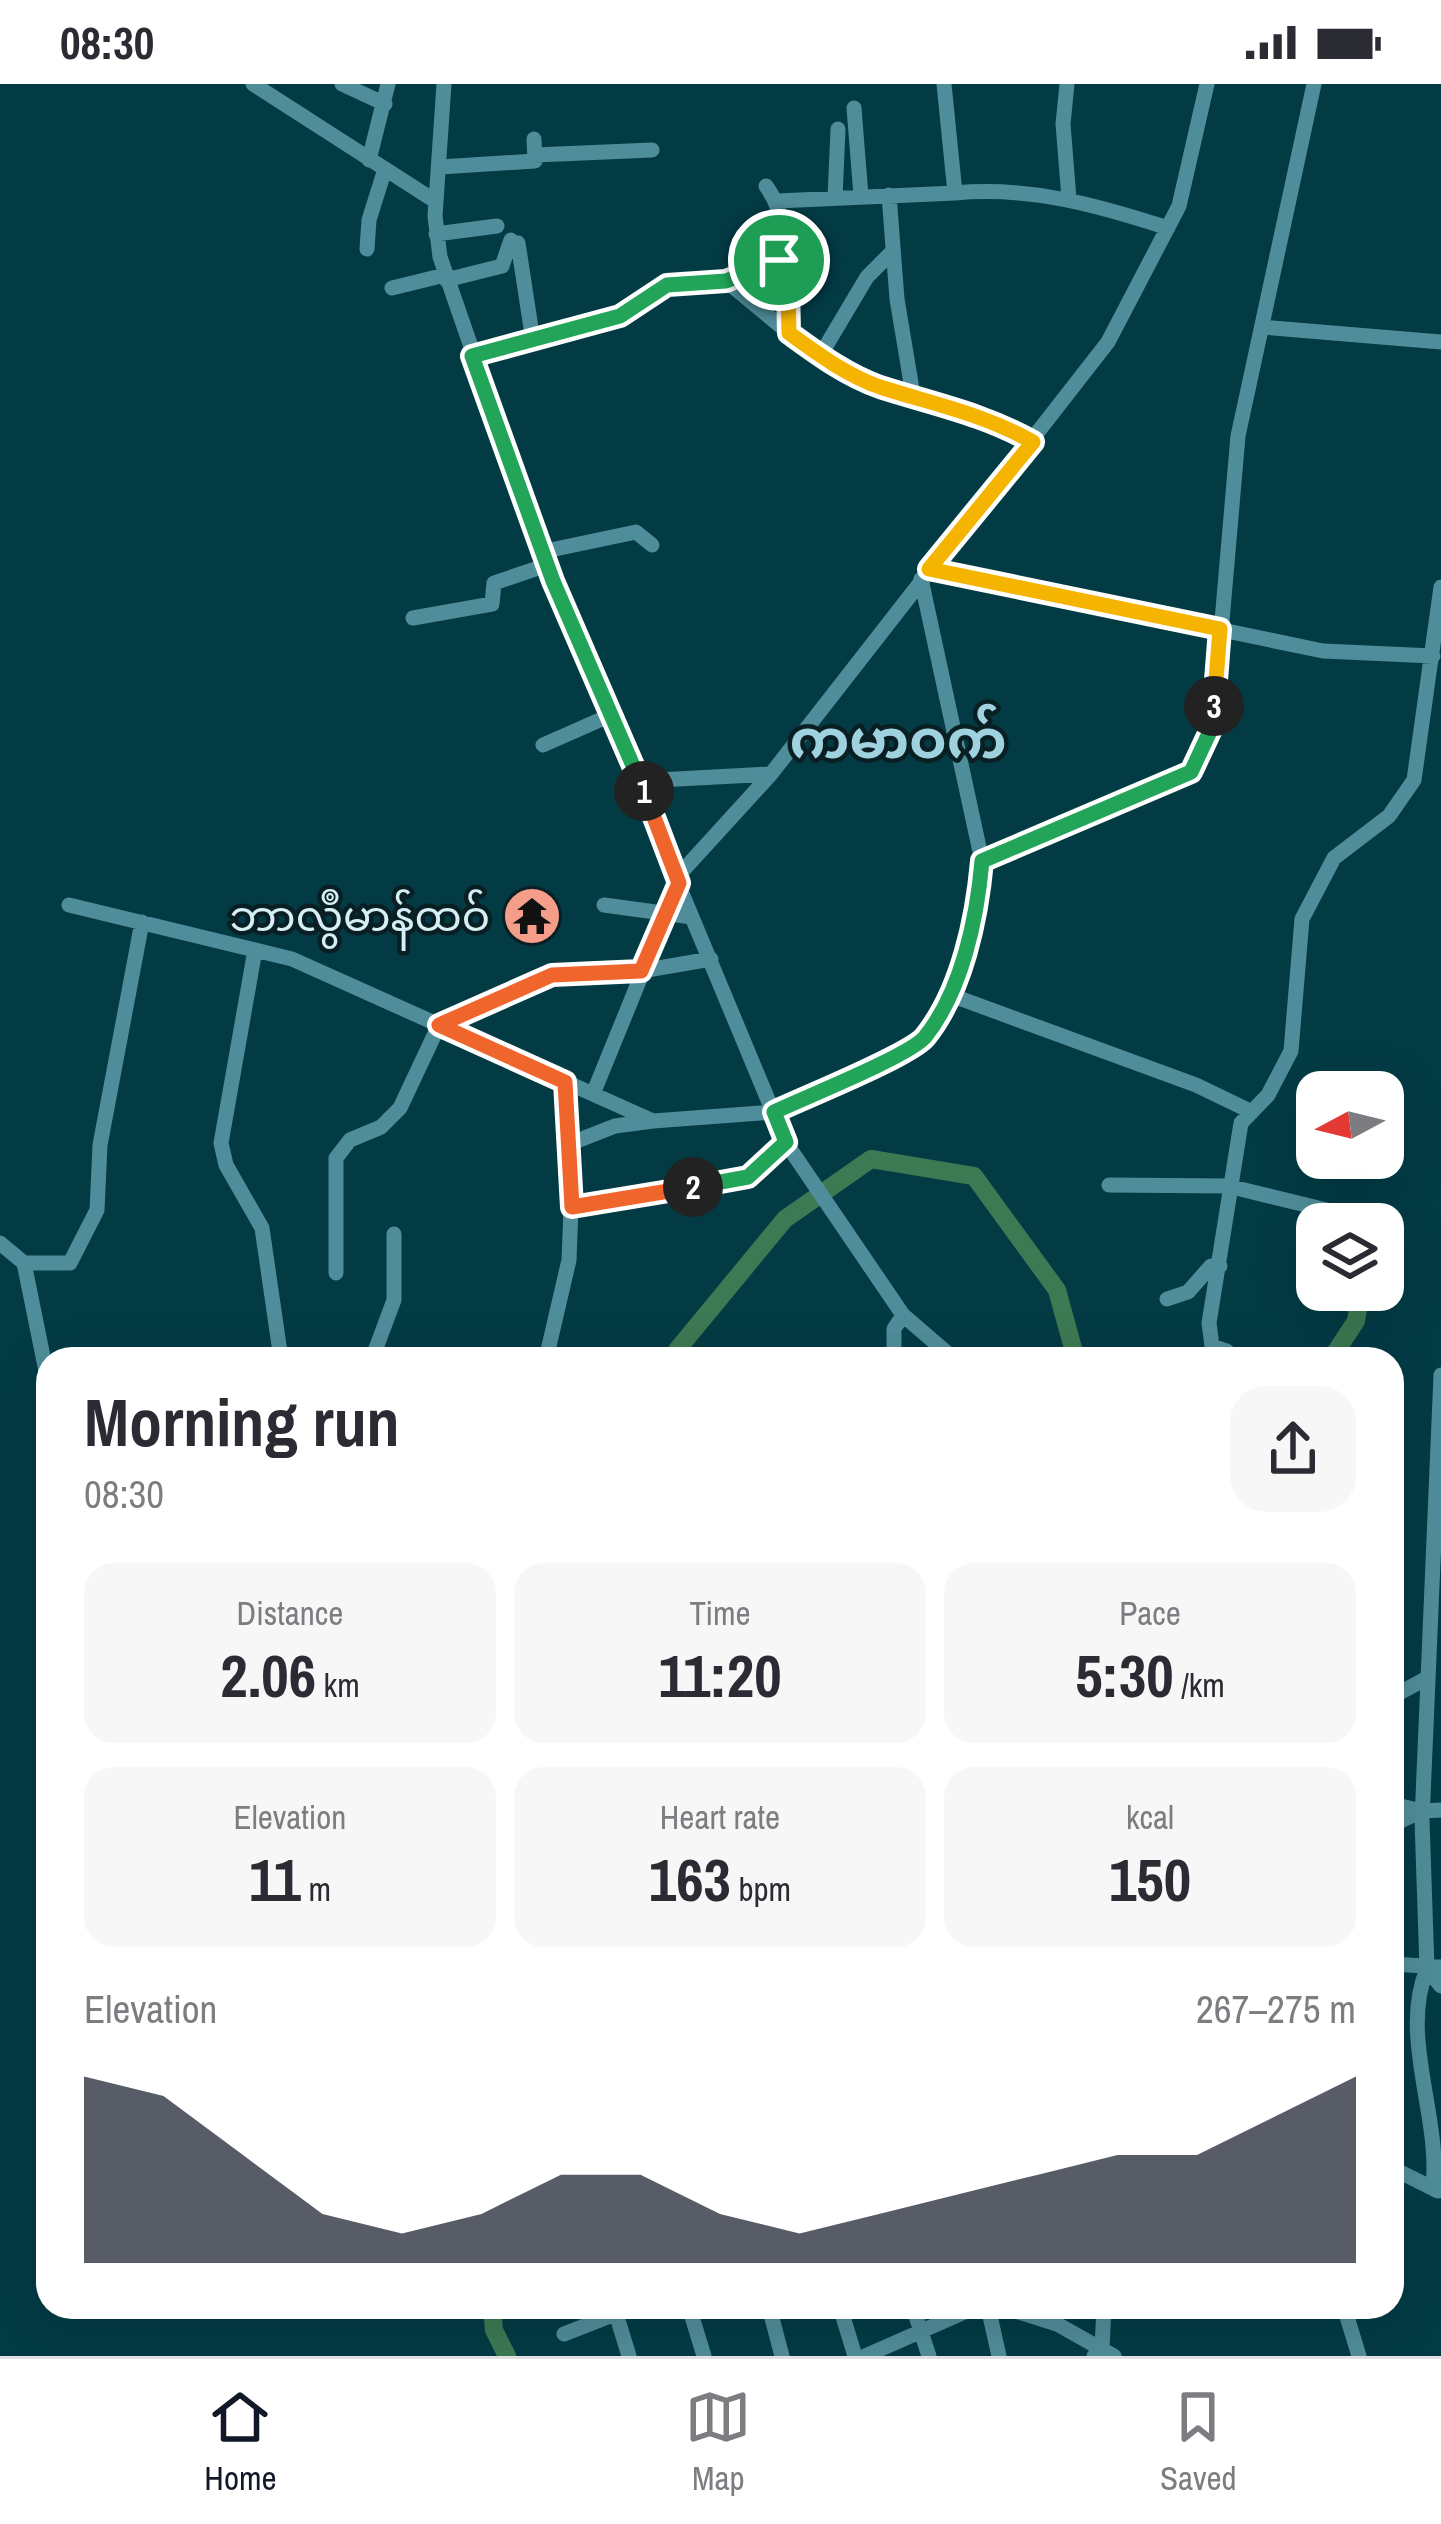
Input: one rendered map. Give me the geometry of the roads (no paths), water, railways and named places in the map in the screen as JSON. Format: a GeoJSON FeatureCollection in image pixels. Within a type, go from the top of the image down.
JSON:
{"type":"FeatureCollection","features":[{"type":"Feature","properties":{"kind":"street"},"geometry":{"type":"LineString","coordinates":[[253,84],[435,201]]}},
{"type":"Feature","properties":{"kind":"street"},"geometry":{"type":"LineString","coordinates":[[342,84],[385,104]]}},
{"type":"Feature","properties":{"kind":"street"},"geometry":{"type":"LineString","coordinates":[[369,160],[388,84]]}},
{"type":"Feature","properties":{"kind":"street"},"geometry":{"type":"LineString","coordinates":[[444,84],[436,234],[446,278],[544,558],[786,1142],[903,1316],[940,1347]]}},
{"type":"Feature","properties":{"kind":"street"},"geometry":{"type":"LineString","coordinates":[[944,84],[955,193]]}},
{"type":"Feature","properties":{"kind":"street"},"geometry":{"type":"LineString","coordinates":[[1067,84],[1063,124],[1069,200]]}},
{"type":"Feature","properties":{"kind":"street"},"geometry":{"type":"LineString","coordinates":[[593,1094],[628,1016],[678,880],[771,774],[1108,342],[1179,206],[1207,84]]}},
{"type":"Feature","properties":{"kind":"street"},"geometry":{"type":"LineString","coordinates":[[982,861],[1191,772],[1213,725],[1238,436],[1314,84]]}},
{"type":"Feature","properties":{"kind":"street"},"geometry":{"type":"LineString","coordinates":[[854,108],[861,196]]}},
{"type":"Feature","properties":{"kind":"street"},"geometry":{"type":"LineString","coordinates":[[835,198],[838,129]]}},
{"type":"Feature","properties":{"kind":"street"},"geometry":{"type":"LineString","coordinates":[[440,166],[535,160],[534,147],[652,150]]}},
{"type":"Feature","properties":{"kind":"street"},"geometry":{"type":"LineString","coordinates":[[367,249],[369,220],[385,170]]}},
{"type":"Feature","properties":{"kind":"street"},"geometry":{"type":"LineString","coordinates":[[766,186],[777,201],[783,236],[779,260],[788,285],[789,333]]}},
{"type":"Feature","properties":{"kind":"street"},"geometry":{"type":"LineString","coordinates":[[777,201],[999,188],[1069,200],[1168,228]]}},
{"type":"Feature","properties":{"kind":"street"},"geometry":{"type":"LineString","coordinates":[[889,195],[913,394]]}},
{"type":"Feature","properties":{"kind":"street"},"geometry":{"type":"LineString","coordinates":[[436,234],[497,226]]}},
{"type":"Feature","properties":{"kind":"street"},"geometry":{"type":"LineString","coordinates":[[392,288],[502,266],[514,242],[533,340]]}},
{"type":"Feature","properties":{"kind":"street"},"geometry":{"type":"LineString","coordinates":[[820,356],[867,277],[893,251]]}},
{"type":"Feature","properties":{"kind":"street"},"geometry":{"type":"LineString","coordinates":[[472,356],[620,316],[667,285],[726,281],[779,260]]}},
{"type":"Feature","properties":{"kind":"street"},"geometry":{"type":"LineString","coordinates":[[726,281],[820,356],[879,386],[913,394],[1033,442]]}},
{"type":"Feature","properties":{"kind":"street"},"geometry":{"type":"LineString","coordinates":[[1262,327],[1441,343]]}},
{"type":"Feature","properties":{"kind":"street"},"geometry":{"type":"LineString","coordinates":[[413,618],[492,604],[494,584],[544,558],[636,532],[649,537],[652,545]]}},
{"type":"Feature","properties":{"kind":"street"},"geometry":{"type":"LineString","coordinates":[[925,574],[1323,651],[1433,656]]}},
{"type":"Feature","properties":{"kind":"street"},"geometry":{"type":"LineString","coordinates":[[569,1144],[615,1126],[774,1112],[923,1040],[948,994],[977,916],[982,861],[925,574]]}},
{"type":"Feature","properties":{"kind":"street"},"geometry":{"type":"LineString","coordinates":[[1215,1347],[1208,1338],[1241,1123],[1268,1095],[1291,1051],[1302,919],[1334,858],[1389,816],[1414,780],[1441,587]]}},
{"type":"Feature","properties":{"kind":"street"},"geometry":{"type":"LineString","coordinates":[[542,745],[610,715]]}},
{"type":"Feature","properties":{"kind":"street"},"geometry":{"type":"LineString","coordinates":[[640,781],[771,774]]}},
{"type":"Feature","properties":{"kind":"street"},"geometry":{"type":"LineString","coordinates":[[68,905],[292,958],[653,1121]]}},
{"type":"Feature","properties":{"kind":"street"},"geometry":{"type":"LineString","coordinates":[[604,905],[692,917]]}},
{"type":"Feature","properties":{"kind":"street"},"geometry":{"type":"LineString","coordinates":[[0,1244],[24,1263],[70,1263],[97,1210],[100,1145],[142,922]]}},
{"type":"Feature","properties":{"kind":"street"},"geometry":{"type":"LineString","coordinates":[[255,950],[221,1143],[226,1165],[262,1228],[279,1347]]}},
{"type":"Feature","properties":{"kind":"street"},"geometry":{"type":"LineString","coordinates":[[337,1273],[336,1158],[350,1141],[381,1126],[400,1108],[439,1025],[552,975],[641,971],[711,959]]}},
{"type":"Feature","properties":{"kind":"street"},"geometry":{"type":"LineString","coordinates":[[948,994],[1196,1084],[1252,1112]]}},
{"type":"Feature","properties":{"kind":"street"},"geometry":{"type":"LineString","coordinates":[[549,1347],[569,1260],[572,1207],[565,1082]]}},
{"type":"Feature","properties":{"kind":"street"},"geometry":{"type":"LineString","coordinates":[[572,1207],[739,1181],[786,1142]]}},
{"type":"Feature","properties":{"kind":"street"},"geometry":{"type":"LineString","coordinates":[[1109,1185],[1228,1186],[1298,1203]]}},
{"type":"Feature","properties":{"kind":"street"},"geometry":{"type":"LineString","coordinates":[[376,1347],[394,1300],[394,1234]]}},
{"type":"Feature","properties":{"kind":"street"},"geometry":{"type":"LineString","coordinates":[[24,1263],[41,1347]]}},
{"type":"Feature","properties":{"kind":"street"},"geometry":{"type":"LineString","coordinates":[[1167,1298],[1188,1292],[1211,1266],[1220,1266]]}},
{"type":"Feature","properties":{"kind":"street"},"geometry":{"type":"LineString","coordinates":[[894,1347],[894,1329],[903,1316]]}},
{"type":"Feature","properties":{"kind":"street"},"geometry":{"type":"LineString","coordinates":[[1441,1376],[1422,1810],[1434,1968],[1441,1986]]}},
{"type":"Feature","properties":{"kind":"street"},"geometry":{"type":"LineString","coordinates":[[1404,1690],[1427,1678]]}},
{"type":"Feature","properties":{"kind":"street"},"geometry":{"type":"LineString","coordinates":[[1404,1806],[1441,1810]]}},
{"type":"Feature","properties":{"kind":"street"},"geometry":{"type":"LineString","coordinates":[[1404,1819],[1422,1810]]}},
{"type":"Feature","properties":{"kind":"street"},"geometry":{"type":"LineString","coordinates":[[1404,1965],[1434,1968]]}},
{"type":"Feature","properties":{"kind":"street"},"geometry":{"type":"LineString","coordinates":[[1404,2174],[1437,2190],[1436,2137],[1419,2018],[1419,1988],[1434,1968]]}},
{"type":"Feature","properties":{"kind":"street"},"geometry":{"type":"LineString","coordinates":[[564,2334],[596,2319]]}},
{"type":"Feature","properties":{"kind":"street"},"geometry":{"type":"LineString","coordinates":[[618,2319],[629,2356]]}},
{"type":"Feature","properties":{"kind":"street"},"geometry":{"type":"LineString","coordinates":[[692,2319],[704,2356]]}},
{"type":"Feature","properties":{"kind":"street"},"geometry":{"type":"LineString","coordinates":[[772,2319],[782,2356]]}},
{"type":"Feature","properties":{"kind":"street"},"geometry":{"type":"LineString","coordinates":[[844,2319],[855,2356]]}},
{"type":"Feature","properties":{"kind":"street"},"geometry":{"type":"LineString","coordinates":[[918,2319],[929,2356]]}},
{"type":"Feature","properties":{"kind":"street"},"geometry":{"type":"LineString","coordinates":[[865,2356],[949,2319]]}},
{"type":"Feature","properties":{"kind":"street"},"geometry":{"type":"LineString","coordinates":[[991,2319],[999,2356]]}},
{"type":"Feature","properties":{"kind":"street"},"geometry":{"type":"LineString","coordinates":[[1042,2319],[1103,2353]]}},
{"type":"Feature","properties":{"kind":"street"},"geometry":{"type":"LineString","coordinates":[[1103,2353],[1104,2319]]}},
{"type":"Feature","properties":{"kind":"street"},"geometry":{"type":"LineString","coordinates":[[1348,2319],[1359,2356]]}},
{"type":"Feature","properties":{"kind":"waterway"},"geometry":{"type":"LineString","coordinates":[[679,1347],[785,1219],[871,1159],[974,1176],[1057,1290],[1073,1347]]}},
{"type":"Feature","properties":{"kind":"waterway"},"geometry":{"type":"LineString","coordinates":[[1339,1347],[1358,1311]]}},
{"type":"Feature","properties":{"kind":"waterway"},"geometry":{"type":"LineString","coordinates":[[493,2319],[507,2356]]}},
{"type":"Feature","properties":{"kind":"place","name":"ဘာလွဳမာန်ထဝ်"},"geometry":{"type":"Point","coordinates":[532,916]}},
{"type":"Feature","properties":{"kind":"district","name":"ကမာဝက်"},"geometry":{"type":"Point","coordinates":[898,738]}}]}
